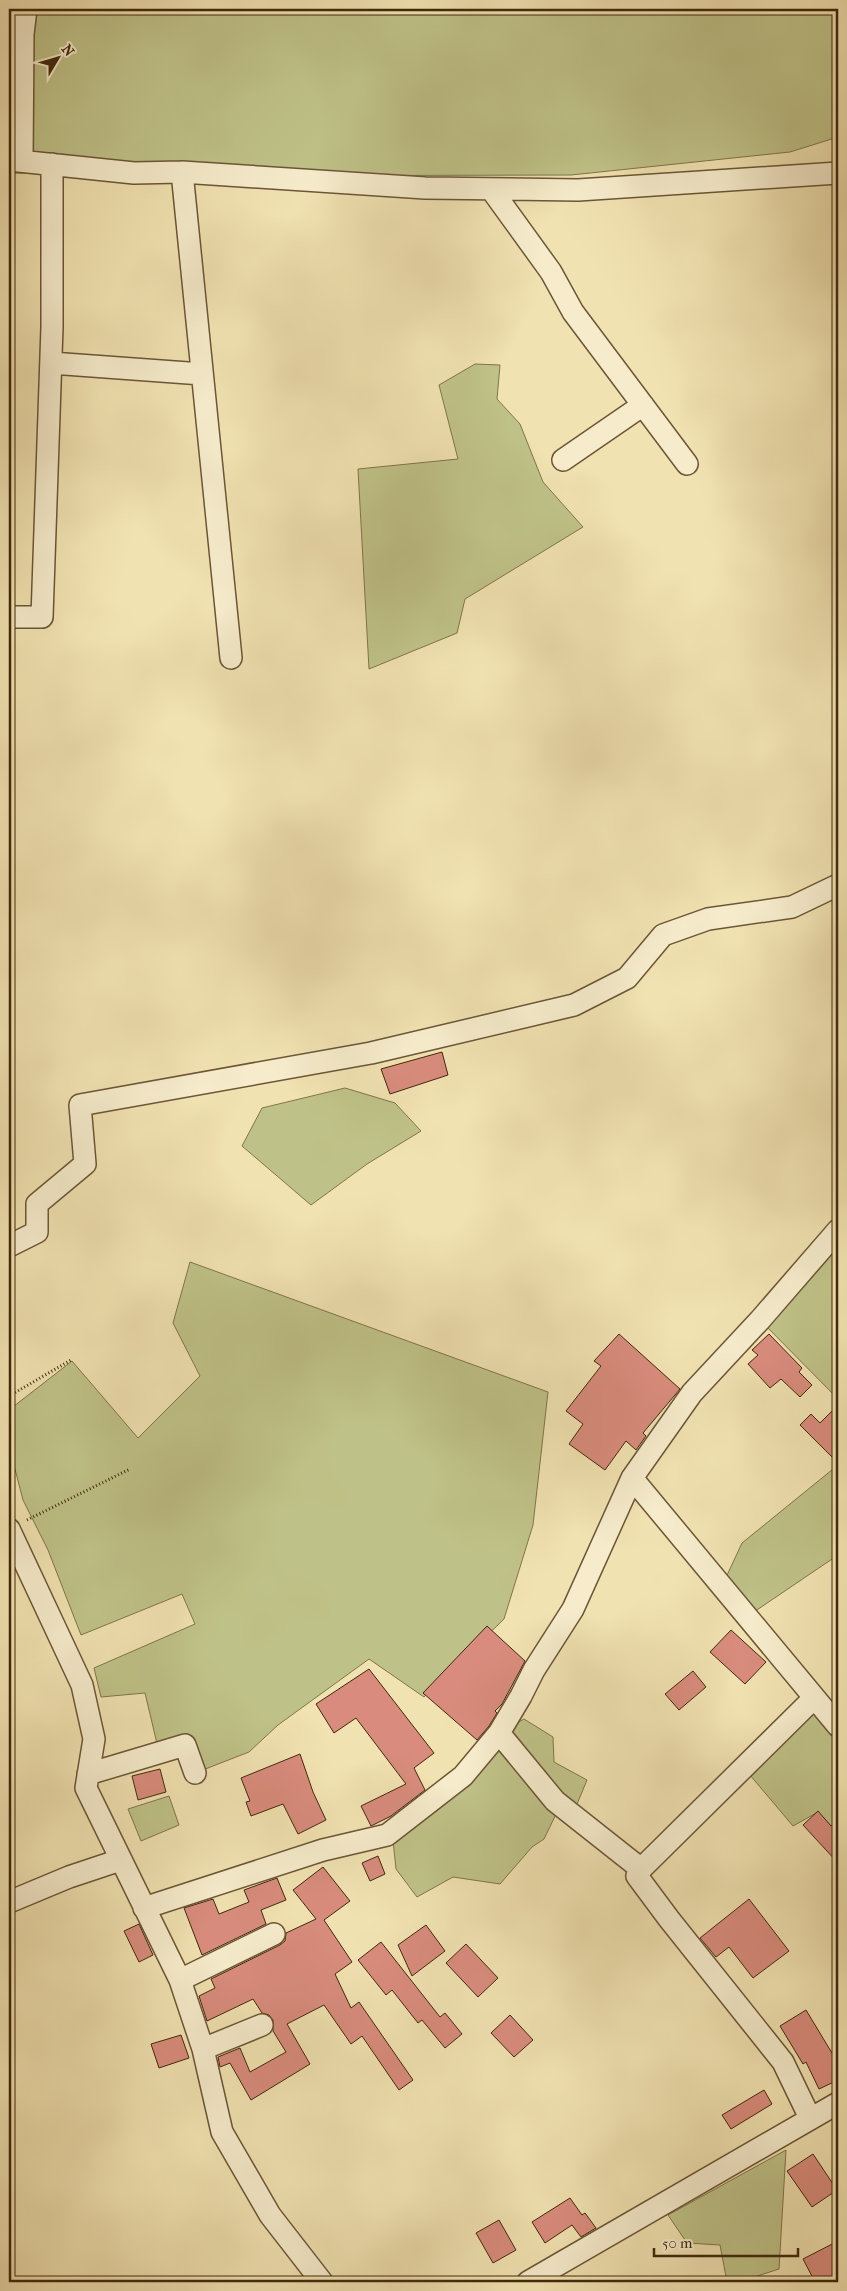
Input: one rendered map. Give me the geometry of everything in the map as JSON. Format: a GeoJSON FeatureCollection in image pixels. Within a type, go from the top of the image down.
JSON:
{"type":"FeatureCollection","features":[{"type":"Feature","properties":{"kind":"street"},"geometry":{"type":"LineString","coordinates":[[26,9],[15,161],[134,173],[182,172],[425,188],[491,189],[578,190],[838,173]]}},
{"type":"Feature","properties":{"kind":"street"},"geometry":{"type":"LineString","coordinates":[[9,617],[42,618],[51,363],[52,164]]}},
{"type":"Feature","properties":{"kind":"street"},"geometry":{"type":"LineString","coordinates":[[182,172],[231,658]]}},
{"type":"Feature","properties":{"kind":"street"},"geometry":{"type":"LineString","coordinates":[[491,189],[551,272],[573,312],[687,464]]}},
{"type":"Feature","properties":{"kind":"street"},"geometry":{"type":"LineString","coordinates":[[51,363],[202,374]]}},
{"type":"Feature","properties":{"kind":"street"},"geometry":{"type":"LineString","coordinates":[[563,460],[643,405]]}},
{"type":"Feature","properties":{"kind":"street"},"geometry":{"type":"LineString","coordinates":[[9,1246],[38,1232],[37,1204],[85,1164],[80,1105],[371,1053],[574,1005],[627,978],[662,934],[708,919],[792,907],[838,885]]}},
{"type":"Feature","properties":{"kind":"street"},"geometry":{"type":"LineString","coordinates":[[144,1908],[323,1850],[387,1835],[463,1776],[499,1733],[534,1670],[573,1609],[632,1478],[692,1393],[757,1324],[838,1230]]}},
{"type":"Feature","properties":{"kind":"street"},"geometry":{"type":"LineString","coordinates":[[632,1478],[838,1726]]}},
{"type":"Feature","properties":{"kind":"street"},"geometry":{"type":"LineString","coordinates":[[9,1529],[82,1685],[94,1739],[86,1788],[180,1980],[203,2049],[222,2132],[270,2215],[322,2282]]}},
{"type":"Feature","properties":{"kind":"street"},"geometry":{"type":"LineString","coordinates":[[810,2118],[783,2062],[669,1920],[637,1876],[641,1869],[814,1698]]}},
{"type":"Feature","properties":{"kind":"street"},"geometry":{"type":"LineString","coordinates":[[499,1733],[555,1802],[641,1869]]}},
{"type":"Feature","properties":{"kind":"street"},"geometry":{"type":"LineString","coordinates":[[88,1774],[185,1745],[195,1773]]}},
{"type":"Feature","properties":{"kind":"street"},"geometry":{"type":"LineString","coordinates":[[9,1902],[69,1877],[120,1860]]}},
{"type":"Feature","properties":{"kind":"street"},"geometry":{"type":"LineString","coordinates":[[180,1980],[274,1934]]}},
{"type":"Feature","properties":{"kind":"street"},"geometry":{"type":"LineString","coordinates":[[203,2049],[262,2025]]}},
{"type":"Feature","properties":{"kind":"street"},"geometry":{"type":"LineString","coordinates":[[528,2282],[619,2231],[838,2102]]}},
{"type":"Feature","properties":{"kind":"path"},"geometry":{"type":"LineString","coordinates":[[9,1396],[71,1360]]}},
{"type":"Feature","properties":{"kind":"path"},"geometry":{"type":"LineString","coordinates":[[9,1529],[130,1470]]}},
{"type":"Feature","properties":{"kind":"green space"},"geometry":{"type":"Polygon","coordinates":[[[9,9],[838,9],[838,137],[790,152],[571,175],[180,176],[9,173],[9,9]]]}},
{"type":"Feature","properties":{"kind":"green space"},"geometry":{"type":"Polygon","coordinates":[[[475,364],[500,365],[497,399],[520,424],[543,482],[583,527],[465,599],[457,633],[369,669],[358,469],[458,459],[439,385],[475,364]]]}},
{"type":"Feature","properties":{"kind":"green space"},"geometry":{"type":"Polygon","coordinates":[[[345,1088],[395,1103],[421,1131],[367,1164],[311,1205],[242,1146],[262,1108],[345,1088]]]}},
{"type":"Feature","properties":{"kind":"green space"},"geometry":{"type":"Polygon","coordinates":[[[838,1230],[838,1399],[760,1320],[838,1230]]]}},
{"type":"Feature","properties":{"kind":"green space"},"geometry":{"type":"Polygon","coordinates":[[[190,1262],[548,1392],[533,1525],[504,1619],[424,1697],[369,1659],[278,1725],[249,1752],[195,1773],[185,1745],[159,1752],[145,1693],[101,1697],[94,1668],[195,1624],[182,1594],[81,1635],[48,1550],[23,1500],[9,1446],[9,1410],[72,1361],[138,1438],[200,1376],[173,1323],[190,1262]]]}},
{"type":"Feature","properties":{"kind":"green space"},"geometry":{"type":"Polygon","coordinates":[[[838,1465],[838,1555],[748,1616],[722,1586],[742,1543],[838,1465]]]}},
{"type":"Feature","properties":{"kind":"green space"},"geometry":{"type":"Polygon","coordinates":[[[809,1704],[838,1733],[838,1820],[831,1826],[818,1812],[793,1826],[744,1768],[809,1704]]]}},
{"type":"Feature","properties":{"kind":"green space"},"geometry":{"type":"Polygon","coordinates":[[[524,1719],[553,1737],[554,1762],[587,1780],[575,1809],[560,1806],[544,1839],[532,1847],[500,1884],[453,1877],[417,1897],[396,1869],[392,1831],[499,1733],[524,1719]]]}},
{"type":"Feature","properties":{"kind":"green space"},"geometry":{"type":"Polygon","coordinates":[[[169,1796],[179,1825],[141,1841],[128,1809],[169,1796]]]}},
{"type":"Feature","properties":{"kind":"green space"},"geometry":{"type":"Polygon","coordinates":[[[786,2150],[779,2269],[739,2282],[727,2282],[720,2245],[687,2243],[668,2215],[786,2150]]]}},
{"type":"Feature","properties":{"kind":"building"},"geometry":{"type":"Polygon","coordinates":[[[442,1052],[448,1075],[390,1094],[381,1069],[442,1052]]]}},
{"type":"Feature","properties":{"kind":"building"},"geometry":{"type":"Polygon","coordinates":[[[619,1334],[680,1389],[643,1433],[646,1436],[636,1450],[626,1441],[605,1470],[569,1444],[583,1424],[566,1411],[601,1366],[594,1361],[619,1334]]]}},
{"type":"Feature","properties":{"kind":"building"},"geometry":{"type":"Polygon","coordinates":[[[769,1334],[802,1368],[799,1372],[812,1385],[800,1397],[781,1379],[770,1388],[748,1364],[758,1355],[752,1350],[769,1334]]]}},
{"type":"Feature","properties":{"kind":"building"},"geometry":{"type":"Polygon","coordinates":[[[838,1405],[838,1463],[800,1425],[811,1414],[820,1423],[838,1405]]]}},
{"type":"Feature","properties":{"kind":"building"},"geometry":{"type":"Polygon","coordinates":[[[487,1626],[525,1661],[502,1704],[495,1711],[497,1713],[477,1740],[423,1693],[487,1626]]]}},
{"type":"Feature","properties":{"kind":"building"},"geometry":{"type":"Polygon","coordinates":[[[731,1630],[766,1662],[745,1684],[710,1652],[731,1630]]]}},
{"type":"Feature","properties":{"kind":"building"},"geometry":{"type":"Polygon","coordinates":[[[369,1669],[434,1753],[414,1768],[425,1790],[391,1816],[371,1826],[361,1806],[406,1784],[356,1718],[334,1733],[316,1704],[369,1669]]]}},
{"type":"Feature","properties":{"kind":"building"},"geometry":{"type":"Polygon","coordinates":[[[693,1671],[706,1687],[679,1710],[665,1694],[693,1671]]]}},
{"type":"Feature","properties":{"kind":"building"},"geometry":{"type":"Polygon","coordinates":[[[300,1754],[313,1792],[326,1820],[298,1834],[283,1804],[251,1816],[246,1802],[250,1801],[241,1778],[300,1754]]]}},
{"type":"Feature","properties":{"kind":"building"},"geometry":{"type":"Polygon","coordinates":[[[160,1769],[166,1792],[138,1800],[132,1776],[160,1769]]]}},
{"type":"Feature","properties":{"kind":"building"},"geometry":{"type":"Polygon","coordinates":[[[818,1811],[831,1826],[838,1819],[838,1863],[803,1825],[818,1811]]]}},
{"type":"Feature","properties":{"kind":"building"},"geometry":{"type":"Polygon","coordinates":[[[378,1856],[385,1874],[370,1881],[362,1863],[378,1856]]]}},
{"type":"Feature","properties":{"kind":"building"},"geometry":{"type":"Polygon","coordinates":[[[323,1867],[350,1901],[324,1920],[352,1962],[335,1974],[351,2008],[359,2002],[413,2080],[399,2090],[362,2036],[351,2044],[324,2005],[287,2024],[310,2064],[251,2100],[230,2063],[220,2067],[218,2057],[240,2048],[250,2072],[286,2052],[273,2031],[273,2020],[269,2015],[262,2013],[253,1999],[207,2021],[199,1996],[215,1988],[211,1979],[280,1945],[285,1941],[286,1933],[316,1919],[293,1890],[323,1867]]]}},
{"type":"Feature","properties":{"kind":"building"},"geometry":{"type":"Polygon","coordinates":[[[277,1878],[286,1900],[261,1910],[266,1924],[202,1955],[184,1908],[213,1899],[219,1914],[249,1902],[244,1890],[277,1878]]]}},
{"type":"Feature","properties":{"kind":"building"},"geometry":{"type":"Polygon","coordinates":[[[749,1899],[789,1951],[753,1978],[729,1947],[716,1957],[700,1938],[749,1899]]]}},
{"type":"Feature","properties":{"kind":"building"},"geometry":{"type":"Polygon","coordinates":[[[139,1924],[153,1955],[139,1962],[124,1931],[139,1924]]]}},
{"type":"Feature","properties":{"kind":"building"},"geometry":{"type":"Polygon","coordinates":[[[426,1925],[445,1951],[412,1976],[398,1945],[426,1925]]]}},
{"type":"Feature","properties":{"kind":"building"},"geometry":{"type":"Polygon","coordinates":[[[381,1942],[440,2017],[445,2013],[462,2034],[445,2048],[422,2020],[418,2023],[392,1990],[386,1995],[358,1960],[381,1942]]]}},
{"type":"Feature","properties":{"kind":"building"},"geometry":{"type":"Polygon","coordinates":[[[466,1944],[498,1978],[478,1997],[446,1963],[466,1944]]]}},
{"type":"Feature","properties":{"kind":"building"},"geometry":{"type":"Polygon","coordinates":[[[806,2010],[838,2063],[838,2080],[819,2089],[806,2062],[803,2064],[780,2026],[806,2010]]]}},
{"type":"Feature","properties":{"kind":"building"},"geometry":{"type":"Polygon","coordinates":[[[510,2015],[533,2040],[514,2057],[491,2033],[510,2015]]]}},
{"type":"Feature","properties":{"kind":"building"},"geometry":{"type":"Polygon","coordinates":[[[181,2035],[189,2058],[159,2068],[151,2044],[181,2035]]]}},
{"type":"Feature","properties":{"kind":"building"},"geometry":{"type":"Polygon","coordinates":[[[764,2090],[772,2104],[731,2129],[722,2115],[764,2090]]]}},
{"type":"Feature","properties":{"kind":"building"},"geometry":{"type":"Polygon","coordinates":[[[813,2154],[837,2190],[812,2207],[787,2171],[813,2154]]]}},
{"type":"Feature","properties":{"kind":"building"},"geometry":{"type":"Polygon","coordinates":[[[570,2198],[582,2215],[585,2213],[596,2228],[581,2237],[572,2225],[545,2243],[532,2222],[570,2198]]]}},
{"type":"Feature","properties":{"kind":"building"},"geometry":{"type":"Polygon","coordinates":[[[499,2220],[516,2250],[493,2263],[476,2233],[499,2220]]]}},
{"type":"Feature","properties":{"kind":"building"},"geometry":{"type":"Polygon","coordinates":[[[838,2241],[838,2282],[815,2282],[803,2259],[838,2241]]]}}]}
